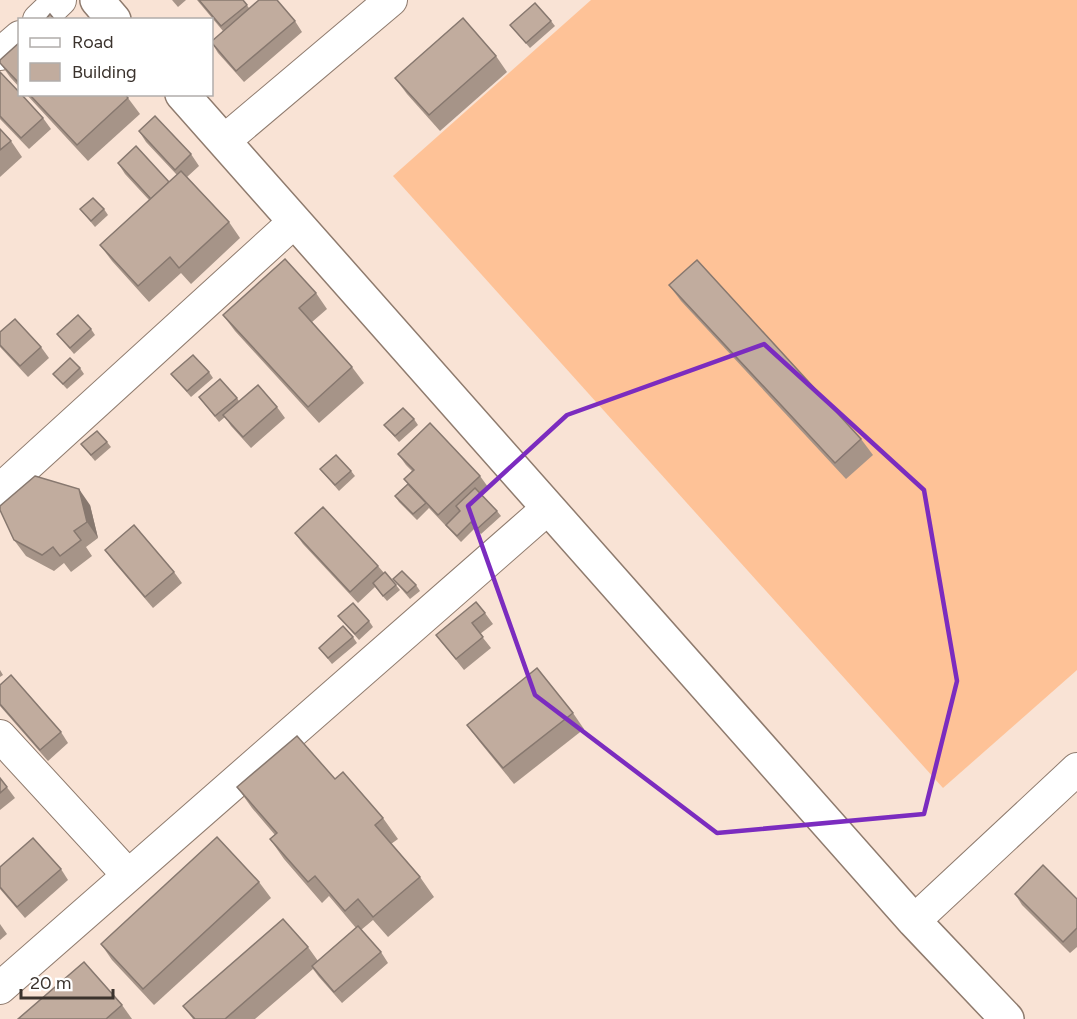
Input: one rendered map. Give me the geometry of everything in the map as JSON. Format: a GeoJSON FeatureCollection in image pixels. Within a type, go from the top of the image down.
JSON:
{"type":"FeatureCollection","features":[{"type":"Feature","properties":{"kind":"main road"},"geometry":{"type":"LineString","coordinates":[[97,0],[112,18]]}},
{"type":"Feature","properties":{"kind":"main road"},"geometry":{"type":"LineString","coordinates":[[184,96],[914,921],[1007,1019]]}},
{"type":"Feature","properties":{"kind":"street"},"geometry":{"type":"LineString","coordinates":[[41,18],[60,0]]}},
{"type":"Feature","properties":{"kind":"street"},"geometry":{"type":"LineString","coordinates":[[224,141],[391,0]]}},
{"type":"Feature","properties":{"kind":"street"},"geometry":{"type":"LineString","coordinates":[[0,54],[18,39]]}},
{"type":"Feature","properties":{"kind":"street"},"geometry":{"type":"LineString","coordinates":[[0,490],[294,222]]}},
{"type":"Feature","properties":{"kind":"street"},"geometry":{"type":"LineString","coordinates":[[0,988],[547,509]]}},
{"type":"Feature","properties":{"kind":"street"},"geometry":{"type":"LineString","coordinates":[[0,736],[128,874]]}},
{"type":"Feature","properties":{"kind":"street"},"geometry":{"type":"LineString","coordinates":[[914,921],[1077,769]]}},
{"type":"Feature","properties":{"kind":"highlighted area"},"geometry":{"type":"Polygon","coordinates":[[[764,344],[924,490],[957,681],[924,814],[717,833],[535,695],[468,506],[567,415],[764,344]]]}},
{"type":"Feature","properties":{"kind":"shaded area"},"geometry":{"type":"Polygon","coordinates":[[[591,0],[1077,0],[1077,670],[943,788],[393,176],[591,0]]]}},
{"type":"Feature","properties":{"kind":"building"},"geometry":{"type":"Polygon","coordinates":[[[199,0],[243,0],[247,5],[221,26],[199,0]]]}},
{"type":"Feature","properties":{"kind":"building"},"geometry":{"type":"Polygon","coordinates":[[[259,0],[277,0],[295,21],[236,71],[213,44],[213,40],[259,0]]]}},
{"type":"Feature","properties":{"kind":"building"},"geometry":{"type":"Polygon","coordinates":[[[535,3],[551,21],[526,43],[510,25],[535,3]]]}},
{"type":"Feature","properties":{"kind":"building"},"geometry":{"type":"Polygon","coordinates":[[[463,18],[496,56],[429,115],[395,78],[463,18]]]}},
{"type":"Feature","properties":{"kind":"building"},"geometry":{"type":"Polygon","coordinates":[[[18,44],[18,82],[0,63],[0,60],[18,44]]]}},
{"type":"Feature","properties":{"kind":"building"},"geometry":{"type":"Polygon","coordinates":[[[0,72],[18,91],[18,96],[22,96],[43,118],[21,138],[0,116],[0,72]]]}},
{"type":"Feature","properties":{"kind":"building"},"geometry":{"type":"Polygon","coordinates":[[[31,96],[126,96],[128,98],[77,145],[31,96]]]}},
{"type":"Feature","properties":{"kind":"building"},"geometry":{"type":"Polygon","coordinates":[[[155,116],[191,154],[175,170],[139,131],[155,116]]]}},
{"type":"Feature","properties":{"kind":"building"},"geometry":{"type":"Polygon","coordinates":[[[0,129],[11,141],[0,150],[0,129]]]}},
{"type":"Feature","properties":{"kind":"building"},"geometry":{"type":"Polygon","coordinates":[[[136,146],[169,182],[151,199],[118,163],[136,146]]]}},
{"type":"Feature","properties":{"kind":"building"},"geometry":{"type":"Polygon","coordinates":[[[181,171],[229,222],[179,268],[170,257],[138,286],[100,245],[181,171]]]}},
{"type":"Feature","properties":{"kind":"building"},"geometry":{"type":"Polygon","coordinates":[[[93,198],[104,209],[91,221],[80,209],[93,198]]]}},
{"type":"Feature","properties":{"kind":"building"},"geometry":{"type":"Polygon","coordinates":[[[285,259],[316,293],[299,308],[352,367],[308,407],[223,315],[285,259]]]}},
{"type":"Feature","properties":{"kind":"building"},"geometry":{"type":"Polygon","coordinates":[[[697,260],[861,439],[835,463],[669,285],[697,260]]]}},
{"type":"Feature","properties":{"kind":"building"},"geometry":{"type":"Polygon","coordinates":[[[78,315],[91,329],[70,348],[57,334],[78,315]]]}},
{"type":"Feature","properties":{"kind":"building"},"geometry":{"type":"Polygon","coordinates":[[[15,319],[41,347],[20,366],[0,345],[0,332],[15,319]]]}},
{"type":"Feature","properties":{"kind":"building"},"geometry":{"type":"Polygon","coordinates":[[[193,355],[209,372],[187,391],[171,374],[193,355]]]}},
{"type":"Feature","properties":{"kind":"building"},"geometry":{"type":"Polygon","coordinates":[[[70,358],[80,368],[63,384],[53,374],[70,358]]]}},
{"type":"Feature","properties":{"kind":"building"},"geometry":{"type":"Polygon","coordinates":[[[220,379],[237,398],[215,416],[199,397],[220,379]]]}},
{"type":"Feature","properties":{"kind":"building"},"geometry":{"type":"Polygon","coordinates":[[[258,385],[277,407],[243,437],[223,415],[258,385]]]}},
{"type":"Feature","properties":{"kind":"building"},"geometry":{"type":"Polygon","coordinates":[[[403,408],[414,419],[395,436],[384,425],[403,408]]]}},
{"type":"Feature","properties":{"kind":"building"},"geometry":{"type":"Polygon","coordinates":[[[430,423],[480,476],[438,515],[404,479],[414,470],[398,454],[430,423]]]}},
{"type":"Feature","properties":{"kind":"building"},"geometry":{"type":"Polygon","coordinates":[[[97,431],[107,442],[91,455],[81,444],[97,431]]]}},
{"type":"Feature","properties":{"kind":"building"},"geometry":{"type":"Polygon","coordinates":[[[336,455],[351,471],[335,485],[320,469],[336,455]]]}},
{"type":"Feature","properties":{"kind":"building"},"geometry":{"type":"Polygon","coordinates":[[[35,476],[79,489],[87,522],[74,531],[81,540],[60,556],[53,547],[42,555],[14,540],[0,510],[0,506],[35,476]]]}},
{"type":"Feature","properties":{"kind":"building"},"geometry":{"type":"Polygon","coordinates":[[[408,484],[426,503],[413,514],[395,496],[408,484]]]}},
{"type":"Feature","properties":{"kind":"building"},"geometry":{"type":"Polygon","coordinates":[[[475,488],[497,511],[477,529],[471,522],[457,536],[446,525],[460,511],[456,506],[475,488]]]}},
{"type":"Feature","properties":{"kind":"building"},"geometry":{"type":"Polygon","coordinates":[[[323,507],[378,566],[350,592],[295,533],[323,507]]]}},
{"type":"Feature","properties":{"kind":"building"},"geometry":{"type":"Polygon","coordinates":[[[134,525],[174,572],[145,597],[105,550],[134,525]]]}},
{"type":"Feature","properties":{"kind":"building"},"geometry":{"type":"Polygon","coordinates":[[[402,571],[416,585],[407,593],[393,579],[402,571]]]}},
{"type":"Feature","properties":{"kind":"building"},"geometry":{"type":"Polygon","coordinates":[[[385,572],[396,585],[383,596],[373,583],[385,572]]]}},
{"type":"Feature","properties":{"kind":"building"},"geometry":{"type":"Polygon","coordinates":[[[476,602],[485,613],[472,623],[483,637],[456,659],[436,635],[476,602]]]}},
{"type":"Feature","properties":{"kind":"building"},"geometry":{"type":"Polygon","coordinates":[[[353,603],[369,621],[355,634],[338,616],[353,603]]]}},
{"type":"Feature","properties":{"kind":"building"},"geometry":{"type":"Polygon","coordinates":[[[343,626],[353,637],[328,658],[319,648],[343,626]]]}},
{"type":"Feature","properties":{"kind":"building"},"geometry":{"type":"Polygon","coordinates":[[[537,668],[573,713],[503,768],[467,725],[537,668]]]}},
{"type":"Feature","properties":{"kind":"building"},"geometry":{"type":"Polygon","coordinates":[[[11,675],[61,732],[40,750],[0,704],[0,685],[11,675]]]}},
{"type":"Feature","properties":{"kind":"building"},"geometry":{"type":"Polygon","coordinates":[[[297,736],[335,779],[343,772],[383,818],[375,825],[420,877],[373,917],[358,899],[345,911],[315,876],[308,882],[270,839],[277,833],[237,787],[297,736]]]}},
{"type":"Feature","properties":{"kind":"building"},"geometry":{"type":"Polygon","coordinates":[[[0,778],[7,787],[0,793],[0,778]]]}},
{"type":"Feature","properties":{"kind":"building"},"geometry":{"type":"Polygon","coordinates":[[[217,837],[259,882],[143,989],[101,944],[217,837]]]}},
{"type":"Feature","properties":{"kind":"building"},"geometry":{"type":"Polygon","coordinates":[[[33,838],[61,869],[17,907],[0,887],[0,867],[33,838]]]}},
{"type":"Feature","properties":{"kind":"building"},"geometry":{"type":"Polygon","coordinates":[[[1043,865],[1077,899],[1077,928],[1063,942],[1015,894],[1043,865]]]}},
{"type":"Feature","properties":{"kind":"building"},"geometry":{"type":"Polygon","coordinates":[[[283,919],[308,947],[225,1019],[195,1019],[183,1006],[283,919]]]}},
{"type":"Feature","properties":{"kind":"building"},"geometry":{"type":"Polygon","coordinates":[[[358,926],[381,952],[334,992],[312,966],[358,926]]]}},
{"type":"Feature","properties":{"kind":"building"},"geometry":{"type":"Polygon","coordinates":[[[84,962],[122,1005],[106,1019],[18,1019],[84,962]]]}}]}
